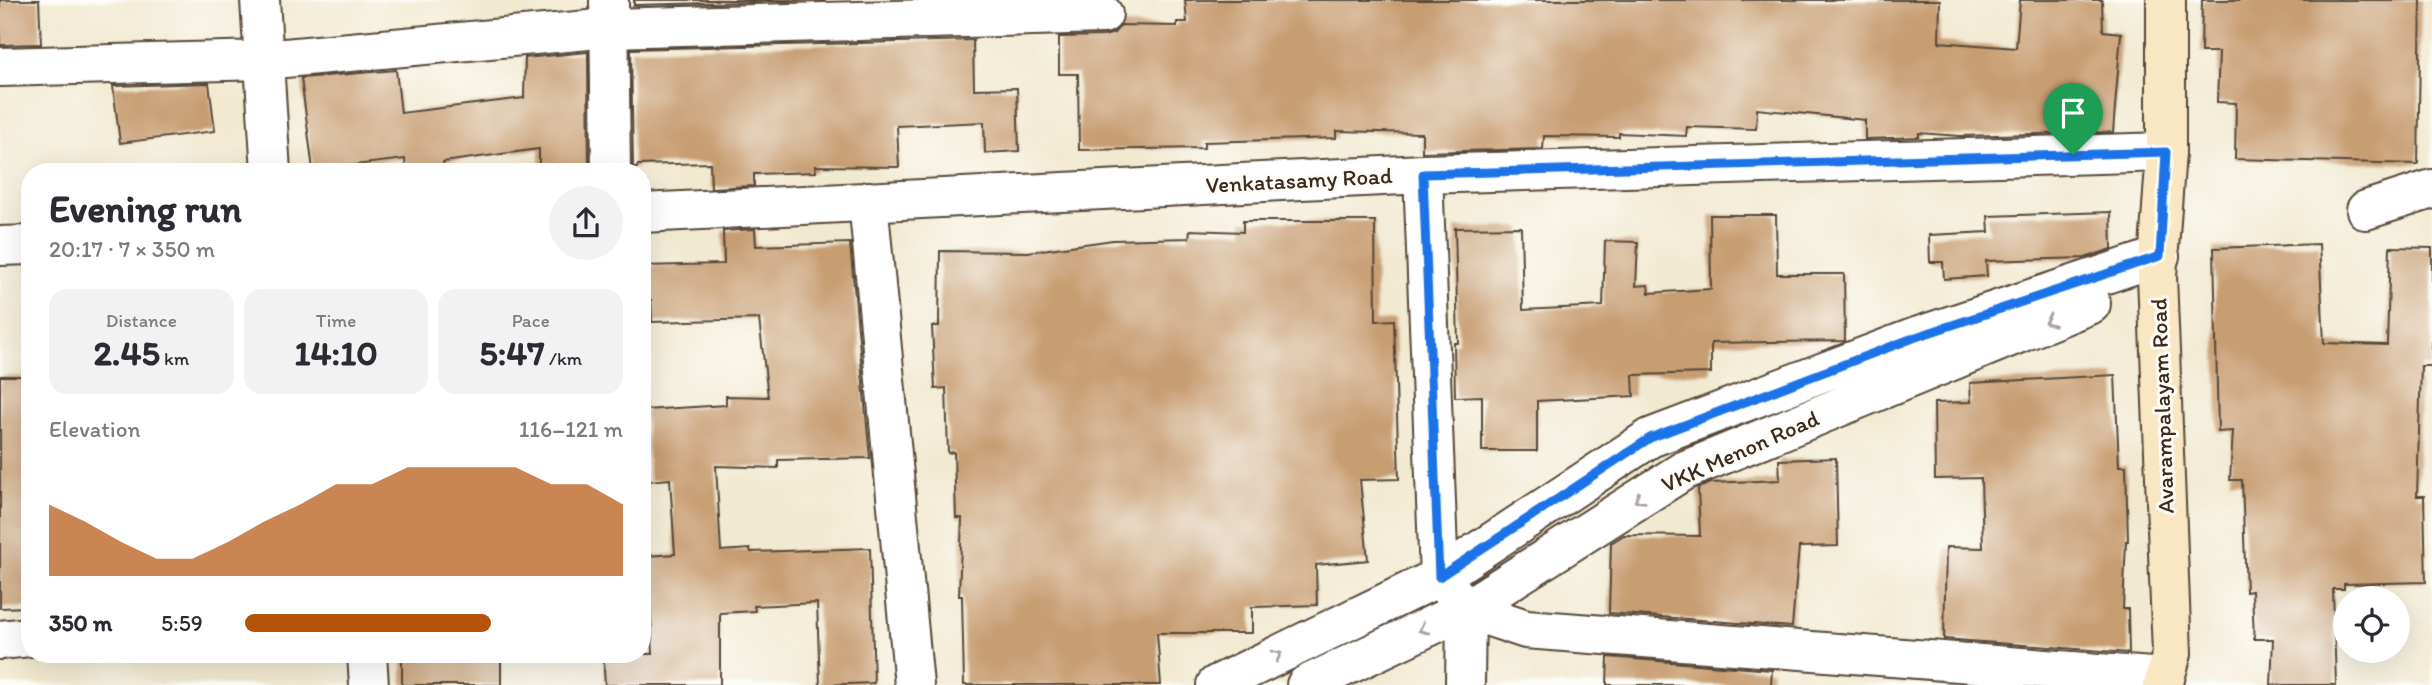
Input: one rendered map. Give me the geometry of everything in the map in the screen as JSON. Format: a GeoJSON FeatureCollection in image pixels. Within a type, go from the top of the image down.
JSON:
{"type":"FeatureCollection","features":[{"type":"Feature","properties":{"kind":"main road","name":"Avarampalayam Road"},"geometry":{"type":"LineString","coordinates":[[2164,681],[2172,653],[2159,266],[2166,152],[2166,0]]}},
{"type":"Feature","properties":{"kind":"street"},"geometry":{"type":"LineString","coordinates":[[260,0],[270,163]]}},
{"type":"Feature","properties":{"kind":"street"},"geometry":{"type":"LineString","coordinates":[[610,14],[611,163]]}},
{"type":"Feature","properties":{"kind":"street"},"geometry":{"type":"LineString","coordinates":[[0,67],[263,60],[610,14],[1103,14]]}},
{"type":"Feature","properties":{"kind":"street","name":"Venkatasamy Road"},"geometry":{"type":"LineString","coordinates":[[651,213],[1423,174],[2166,152]]}},
{"type":"Feature","properties":{"kind":"street"},"geometry":{"type":"LineString","coordinates":[[1423,174],[1439,577],[1466,609],[1526,629],[2164,681]]}},
{"type":"Feature","properties":{"kind":"street"},"geometry":{"type":"LineString","coordinates":[[2366,210],[2432,189]]}},
{"type":"Feature","properties":{"kind":"street"},"geometry":{"type":"LineString","coordinates":[[868,201],[914,685]]}},
{"type":"Feature","properties":{"kind":"street"},"geometry":{"type":"LineString","coordinates":[[0,246],[21,245]]}},
{"type":"Feature","properties":{"kind":"street","name":"VKK Menon Road"},"geometry":{"type":"LineString","coordinates":[[1216,685],[1439,577],[1650,438],[1916,337],[2159,266]]}},
{"type":"Feature","properties":{"kind":"street","name":"VKK Menon Road"},"geometry":{"type":"LineString","coordinates":[[1306,685],[1466,609],[1683,471],[2159,266]]}},
{"type":"Feature","properties":{"kind":"street"},"geometry":{"type":"LineString","coordinates":[[1465,685],[1466,609]]}},
{"type":"Feature","properties":{"kind":"street"},"geometry":{"type":"LineString","coordinates":[[0,640],[21,638]]}},
{"type":"Feature","properties":{"kind":"street"},"geometry":{"type":"LineString","coordinates":[[368,663],[369,685]]}},
{"type":"Feature","properties":{"kind":"building"},"geometry":{"type":"Polygon","coordinates":[[[0,0],[39,0],[41,44],[0,45],[0,0]]]}},
{"type":"Feature","properties":{"kind":"building"},"geometry":{"type":"Polygon","coordinates":[[[634,0],[825,0],[634,5],[634,0]]]}},
{"type":"Feature","properties":{"kind":"building"},"geometry":{"type":"Polygon","coordinates":[[[1185,0],[1940,0],[1939,42],[2016,48],[2020,0],[2102,0],[2103,31],[2121,33],[2113,132],[1960,136],[1919,133],[1919,137],[1865,139],[1865,120],[1757,109],[1756,129],[1687,127],[1686,136],[1619,133],[1619,137],[1544,136],[1543,149],[1422,152],[1422,133],[1336,131],[1336,138],[1204,142],[1204,148],[1079,150],[1078,74],[1059,74],[1059,37],[1104,36],[1114,33],[1121,25],[1177,26],[1177,22],[1187,22],[1185,0]]]}},
{"type":"Feature","properties":{"kind":"building"},"geometry":{"type":"Polygon","coordinates":[[[2202,0],[2421,0],[2418,164],[2235,159],[2236,103],[2217,102],[2219,52],[2201,52],[2202,0]]]}},
{"type":"Feature","properties":{"kind":"building"},"geometry":{"type":"Polygon","coordinates":[[[973,40],[974,89],[1017,88],[1019,151],[985,153],[984,122],[897,126],[899,167],[815,166],[816,172],[754,174],[754,186],[711,188],[710,163],[633,163],[631,49],[973,40]]]}},
{"type":"Feature","properties":{"kind":"building"},"geometry":{"type":"Polygon","coordinates":[[[588,52],[589,163],[539,163],[539,149],[443,163],[405,163],[405,159],[372,163],[312,163],[301,78],[396,70],[401,113],[524,98],[525,58],[588,52]]]}},
{"type":"Feature","properties":{"kind":"building"},"geometry":{"type":"Polygon","coordinates":[[[209,83],[215,131],[120,143],[113,86],[209,83]]]}},
{"type":"Feature","properties":{"kind":"building"},"geometry":{"type":"Polygon","coordinates":[[[2111,212],[2112,249],[2085,258],[1986,261],[1987,276],[1944,279],[1943,262],[1930,262],[1929,235],[1989,232],[1988,216],[2111,212]]]}},
{"type":"Feature","properties":{"kind":"building"},"geometry":{"type":"Polygon","coordinates":[[[1710,215],[1776,215],[1777,274],[1844,274],[1845,341],[1711,343],[1711,373],[1633,375],[1634,396],[1537,401],[1537,451],[1482,451],[1482,396],[1455,397],[1454,343],[1458,343],[1455,228],[1521,227],[1523,310],[1603,306],[1605,241],[1638,242],[1636,286],[1648,285],[1649,293],[1711,289],[1710,215]]]}},
{"type":"Feature","properties":{"kind":"building"},"geometry":{"type":"Polygon","coordinates":[[[1243,221],[1375,221],[1376,321],[1394,320],[1399,479],[1360,480],[1368,560],[1316,565],[1317,605],[1252,607],[1252,633],[1157,633],[1161,685],[964,685],[962,596],[959,596],[962,518],[956,518],[954,452],[948,453],[946,388],[935,389],[932,326],[939,326],[940,251],[1028,252],[1113,240],[1189,238],[1190,230],[1243,232],[1243,221]]]}},
{"type":"Feature","properties":{"kind":"building"},"geometry":{"type":"Polygon","coordinates":[[[755,229],[756,246],[850,243],[870,458],[778,460],[778,468],[716,466],[721,551],[870,548],[874,683],[820,685],[817,603],[754,606],[755,611],[720,613],[720,685],[605,685],[604,663],[651,663],[651,556],[675,554],[670,479],[651,481],[651,410],[726,405],[726,396],[768,397],[759,319],[652,322],[651,266],[724,264],[723,231],[755,229]]]}},
{"type":"Feature","properties":{"kind":"building"},"geometry":{"type":"Polygon","coordinates":[[[2319,244],[2324,343],[2387,345],[2390,247],[2432,248],[2432,366],[2421,366],[2417,496],[2424,496],[2426,582],[2333,586],[2333,663],[2335,663],[2336,685],[2271,685],[2273,639],[2254,639],[2252,591],[2246,592],[2242,480],[2230,480],[2233,431],[2218,432],[2214,248],[2319,244]]]}},
{"type":"Feature","properties":{"kind":"building"},"geometry":{"type":"Polygon","coordinates":[[[2115,375],[2119,466],[2126,466],[2128,541],[2123,609],[2128,609],[2129,653],[1944,639],[1946,547],[1983,548],[1981,478],[1935,479],[1934,403],[1971,402],[1970,383],[2115,375]]]}},
{"type":"Feature","properties":{"kind":"building"},"geometry":{"type":"Polygon","coordinates":[[[0,376],[21,376],[21,607],[0,608],[0,376]]]}},
{"type":"Feature","properties":{"kind":"building"},"geometry":{"type":"Polygon","coordinates":[[[1836,458],[1838,546],[1799,547],[1792,627],[1609,613],[1611,543],[1624,535],[1700,536],[1698,488],[1711,483],[1780,480],[1779,460],[1836,458]]]}},
{"type":"Feature","properties":{"kind":"building"},"geometry":{"type":"Polygon","coordinates":[[[1608,657],[1772,670],[1771,685],[1607,685],[1608,657]]]}},
{"type":"Feature","properties":{"kind":"building"},"geometry":{"type":"Polygon","coordinates":[[[402,663],[501,663],[501,685],[402,685],[402,663]]]}},
{"type":"Feature","properties":{"kind":"route"},"geometry":{"type":"LineString","coordinates":[[2166,152],[2160,256],[1916,337],[1650,438],[1439,577],[1423,174],[2073,155],[2166,152]]}}]}
